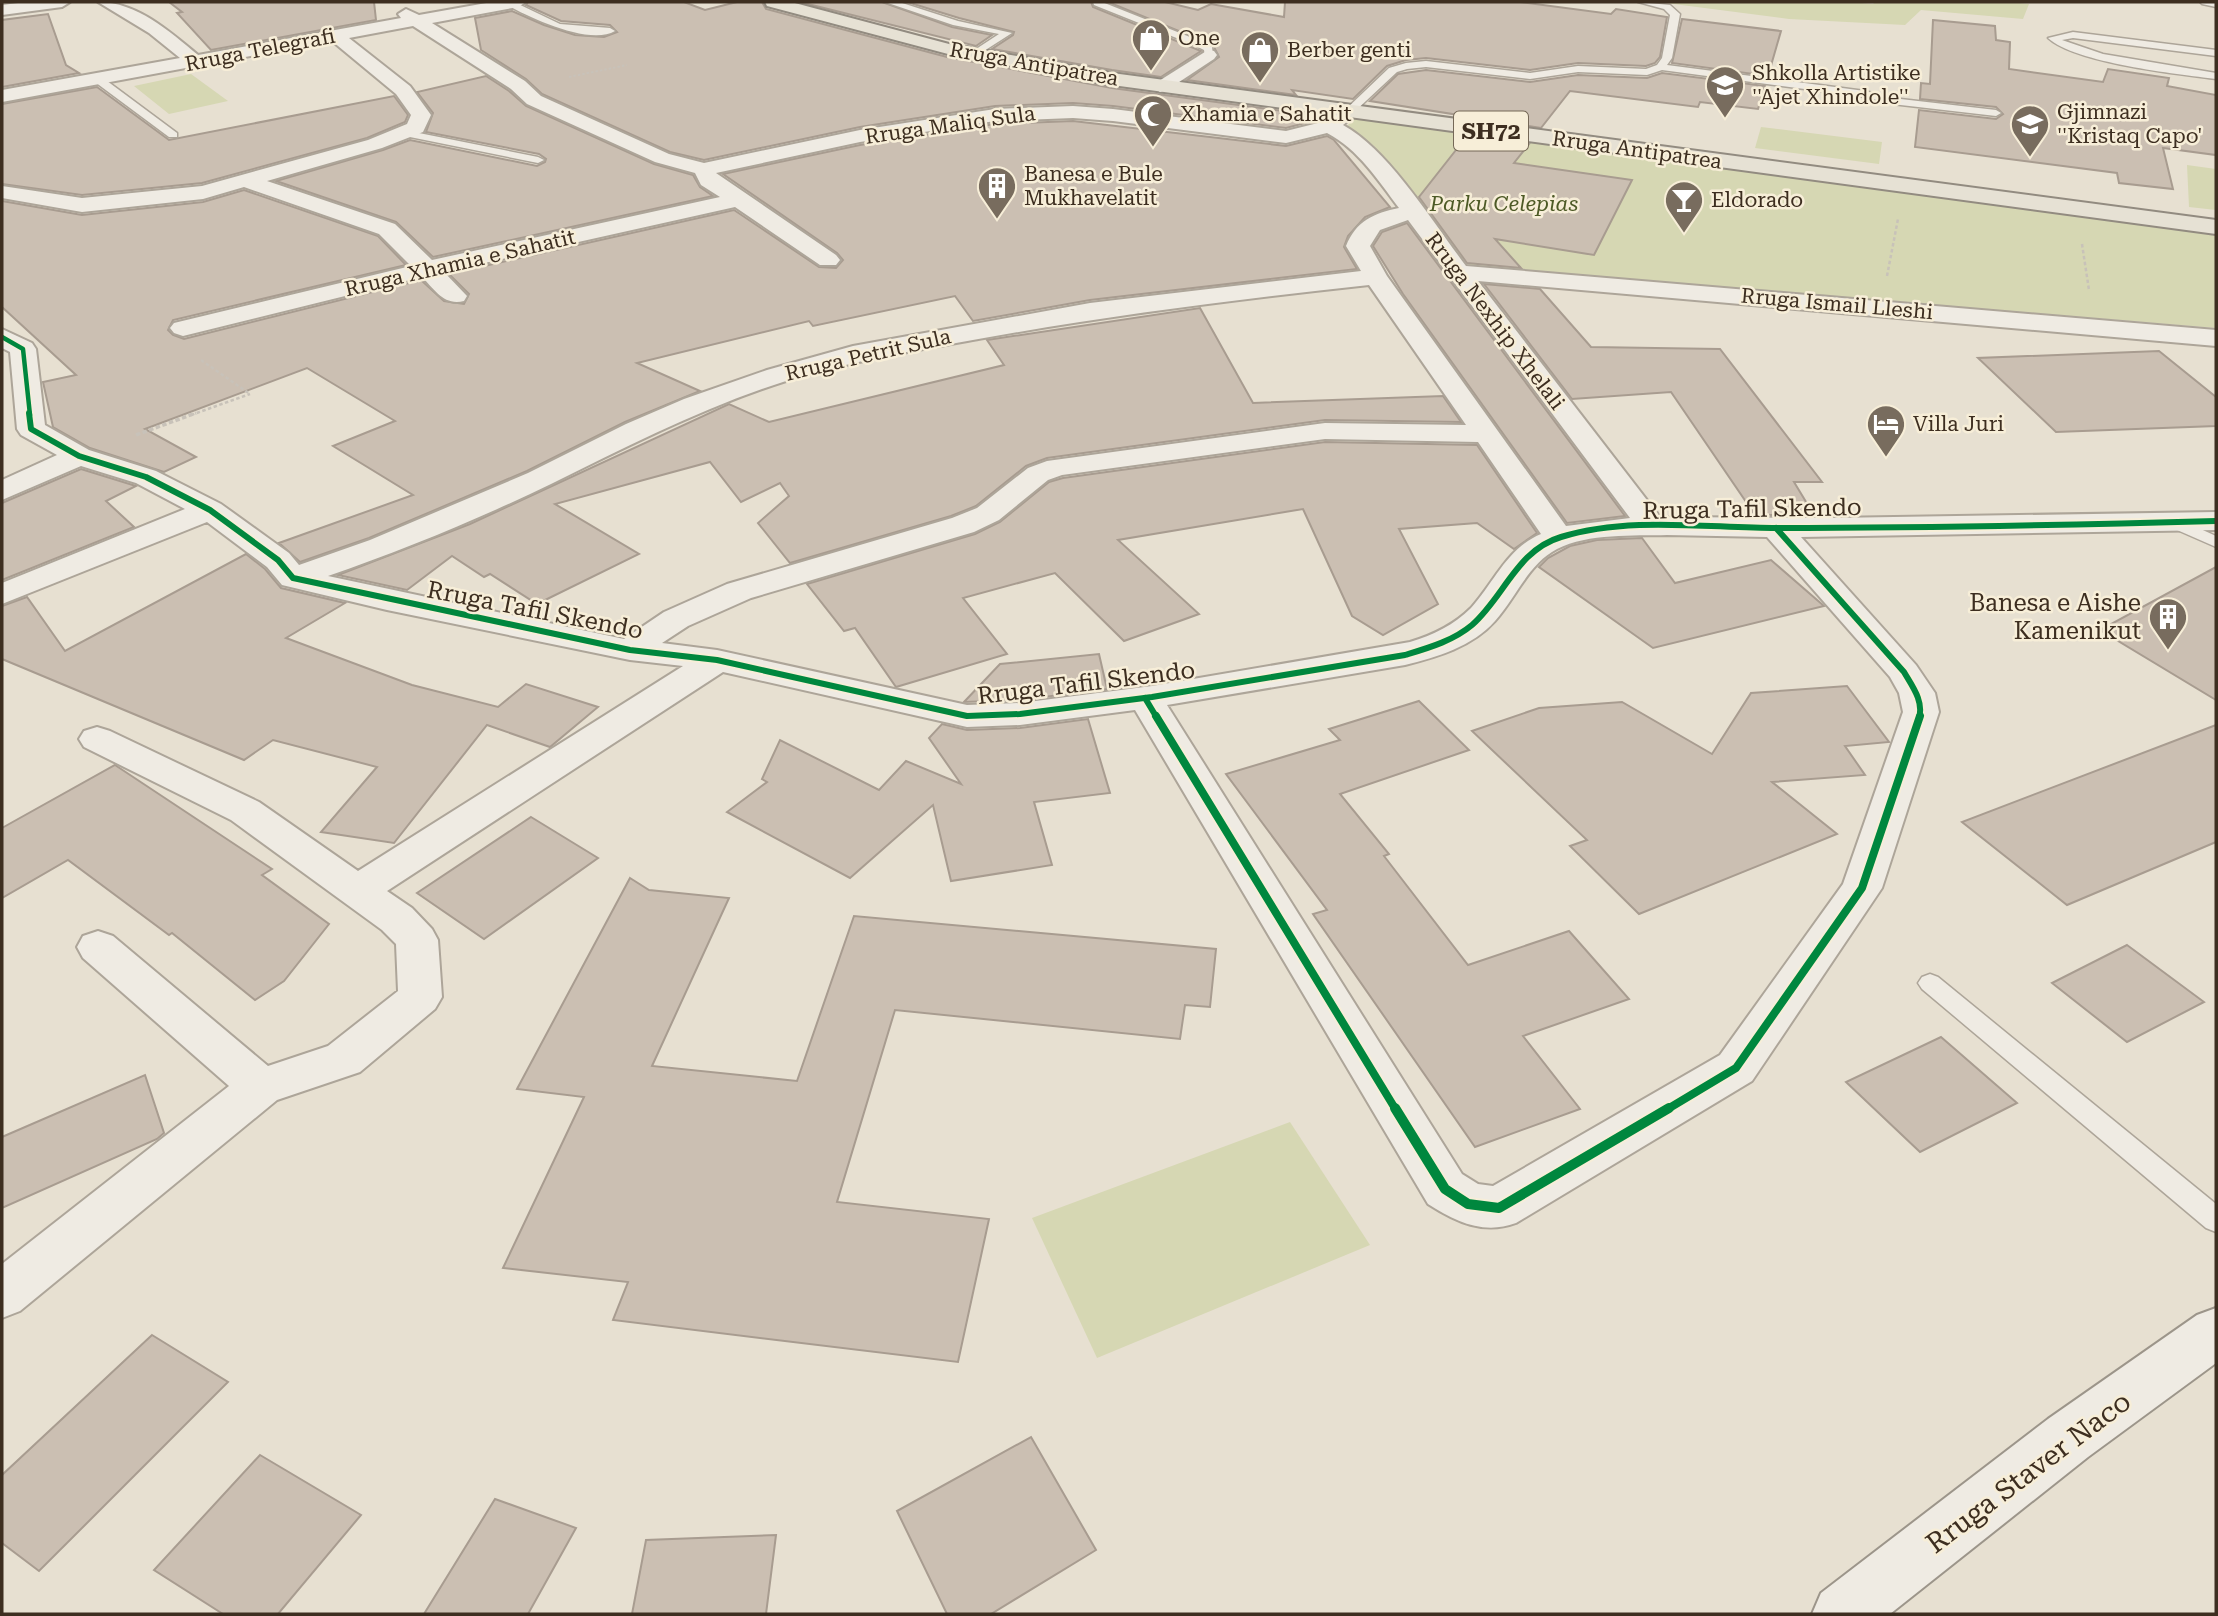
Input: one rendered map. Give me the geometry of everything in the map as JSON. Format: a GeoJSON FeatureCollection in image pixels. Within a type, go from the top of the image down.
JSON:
{"type":"FeatureCollection","features":[{"type":"Feature","properties":{"kind":"main road","name":"Rruga Antipatrea"},"geometry":{"type":"LineString","coordinates":[[773,2],[973,55],[1338,119],[1904,186],[2216,227]]}},
{"type":"Feature","properties":{"kind":"street"},"geometry":{"type":"LineString","coordinates":[[2,10],[62,2]]}},
{"type":"Feature","properties":{"kind":"street"},"geometry":{"type":"LineString","coordinates":[[106,2],[155,29],[196,62]]}},
{"type":"Feature","properties":{"kind":"street","name":"Rruga Telegrafi"},"geometry":{"type":"LineString","coordinates":[[2,96],[514,3]]}},
{"type":"Feature","properties":{"kind":"street"},"geometry":{"type":"LineString","coordinates":[[393,7],[518,85],[534,100],[662,159],[704,169],[709,180],[828,260]]}},
{"type":"Feature","properties":{"kind":"street"},"geometry":{"type":"LineString","coordinates":[[2,192],[82,205],[203,192],[375,144],[416,128],[421,115],[404,90],[336,36]]}},
{"type":"Feature","properties":{"kind":"street"},"geometry":{"type":"LineString","coordinates":[[1160,86],[1208,55]]}},
{"type":"Feature","properties":{"kind":"street","name":"Rruga Maliq Sula"},"geometry":{"type":"LineString","coordinates":[[704,169],[860,136],[995,115],[1034,112],[1113,115],[1273,136],[1309,133],[1338,119]]}},
{"type":"Feature","properties":{"kind":"street","name":"Rruga Nexhip Xhelali"},"geometry":{"type":"LineString","coordinates":[[1338,119],[1377,164],[1652,527]]}},
{"type":"Feature","properties":{"kind":"street"},"geometry":{"type":"LineString","coordinates":[[244,180],[387,229],[455,296]]}},
{"type":"Feature","properties":{"kind":"street","name":"Rruga Xhamia e Sahatit"},"geometry":{"type":"LineString","coordinates":[[192,326],[426,269],[737,200]]}},
{"type":"Feature","properties":{"kind":"street"},"geometry":{"type":"LineString","coordinates":[[1412,212],[1389,216],[1371,225],[1360,236],[1358,246],[1376,278],[1559,538]]}},
{"type":"Feature","properties":{"kind":"street","name":"Rruga Ismail Lleshi"},"geometry":{"type":"LineString","coordinates":[[1457,272],[2216,338]]}},
{"type":"Feature","properties":{"kind":"street","name":"Rruga Petrit Sula"},"geometry":{"type":"LineString","coordinates":[[293,578],[381,547],[538,479],[636,430],[694,405],[776,376],[862,352],[1077,314],[1206,295],[1376,278]]}},
{"type":"Feature","properties":{"kind":"street"},"geometry":{"type":"LineString","coordinates":[[2,337],[23,349],[31,429],[79,456],[146,477],[210,510],[278,560],[293,578]]}},
{"type":"Feature","properties":{"kind":"street"},"geometry":{"type":"LineString","coordinates":[[630,650],[676,619],[739,591],[963,525],[988,514],[1038,474],[1057,467],[1325,431],[1486,434]]}},
{"type":"Feature","properties":{"kind":"street"},"geometry":{"type":"LineString","coordinates":[[2,491],[79,456]]}},
{"type":"Feature","properties":{"kind":"street"},"geometry":{"type":"LineString","coordinates":[[2,594],[210,510]]}},
{"type":"Feature","properties":{"kind":"street","name":"Rruga Tafil Skendo"},"geometry":{"type":"LineString","coordinates":[[293,578],[630,650],[717,660],[967,716],[1020,714],[1145,698],[1405,655],[1443,643],[1472,625],[1520,562],[1536,548],[1559,538],[1584,533],[1652,527],[1776,528],[2216,521]]}},
{"type":"Feature","properties":{"kind":"street"},"geometry":{"type":"LineString","coordinates":[[1145,698],[1446,1189],[1468,1204],[1499,1208],[1736,1068],[1862,888],[1921,712],[1917,693],[1904,672],[1776,528]]}},
{"type":"Feature","properties":{"kind":"street"},"geometry":{"type":"LineString","coordinates":[[357,891],[717,660]]}},
{"type":"Feature","properties":{"kind":"street"},"geometry":{"type":"LineString","coordinates":[[2,1295],[261,1087],[344,1059],[420,997],[417,940],[397,919],[245,811],[97,739]]}},
{"type":"Feature","properties":{"kind":"street"},"geometry":{"type":"LineString","coordinates":[[98,947],[261,1087]]}},
{"type":"Feature","properties":{"kind":"street","name":"Rruga Staver Naco"},"geometry":{"type":"LineString","coordinates":[[1842,1614],[2068,1438],[2216,1332]]}},
{"type":"Feature","properties":{"kind":"lane"},"geometry":{"type":"LineString","coordinates":[[890,2],[956,23],[1007,33],[973,55]]}},
{"type":"Feature","properties":{"kind":"lane"},"geometry":{"type":"LineString","coordinates":[[1642,2],[1667,7],[1675,14],[1667,58],[1661,67]]}},
{"type":"Feature","properties":{"kind":"lane"},"geometry":{"type":"LineString","coordinates":[[2204,2],[2216,4]]}},
{"type":"Feature","properties":{"kind":"lane"},"geometry":{"type":"LineString","coordinates":[[514,3],[547,25],[561,29],[610,31]]}},
{"type":"Feature","properties":{"kind":"lane"},"geometry":{"type":"LineString","coordinates":[[1097,4],[1197,43],[1209,49],[1208,55]]}},
{"type":"Feature","properties":{"kind":"lane"},"geometry":{"type":"LineString","coordinates":[[2216,53],[2073,35],[2053,38],[2064,47],[2093,54],[2216,76]]}},
{"type":"Feature","properties":{"kind":"lane"},"geometry":{"type":"LineString","coordinates":[[2162,35],[2216,45]]}},
{"type":"Feature","properties":{"kind":"lane"},"geometry":{"type":"LineString","coordinates":[[1338,119],[1393,70],[1426,64],[1530,76],[1578,69],[1647,72],[1661,67],[1865,94],[1892,101],[1996,113]]}},
{"type":"Feature","properties":{"kind":"lane"},"geometry":{"type":"LineString","coordinates":[[99,80],[173,135]]}},
{"type":"Feature","properties":{"kind":"lane"},"geometry":{"type":"LineString","coordinates":[[404,133],[538,160]]}},
{"type":"Feature","properties":{"kind":"lane"},"geometry":{"type":"LineString","coordinates":[[2174,522],[2216,542]]}},
{"type":"Feature","properties":{"kind":"lane"},"geometry":{"type":"LineString","coordinates":[[1930,983],[2216,1220]]}},
{"type":"Feature","properties":{"kind":"path"},"geometry":{"type":"LineString","coordinates":[[1881,308],[1904,186]]}},
{"type":"Feature","properties":{"kind":"path"},"geometry":{"type":"LineString","coordinates":[[2076,208],[2096,327]]}},
{"type":"Feature","properties":{"kind":"path"},"geometry":{"type":"LineString","coordinates":[[79,456],[250,394],[188,351],[192,326]]}},
{"type":"Feature","properties":{"kind":"green space"},"geometry":{"type":"Polygon","coordinates":[[[1658,2],[2029,4],[2023,19],[1921,10],[1905,25],[1789,19],[1658,2]]]}},
{"type":"Feature","properties":{"kind":"green space"},"geometry":{"type":"Polygon","coordinates":[[[191,74],[228,101],[169,114],[134,86],[191,74]]]}},
{"type":"Feature","properties":{"kind":"green space","name":"Parku Celepias"},"geometry":{"type":"Polygon","coordinates":[[[1354,117],[2216,232],[2216,328],[1466,267],[1374,146],[1346,128],[1354,117]]]}},
{"type":"Feature","properties":{"kind":"green space"},"geometry":{"type":"Polygon","coordinates":[[[1761,127],[1882,142],[1879,164],[1755,148],[1761,127]]]}},
{"type":"Feature","properties":{"kind":"green space"},"geometry":{"type":"Polygon","coordinates":[[[2187,165],[2216,169],[2216,210],[2189,207],[2187,165]]]}},
{"type":"Feature","properties":{"kind":"green space"},"geometry":{"type":"Polygon","coordinates":[[[1290,1122],[1370,1245],[1097,1358],[1032,1218],[1290,1122]]]}},
{"type":"Feature","properties":{"kind":"building"},"geometry":{"type":"Polygon","coordinates":[[[169,2],[374,2],[376,20],[211,50],[177,13],[182,12],[169,2]]]}},
{"type":"Feature","properties":{"kind":"building"},"geometry":{"type":"Polygon","coordinates":[[[528,2],[684,2],[705,10],[737,2],[762,2],[766,9],[947,57],[1112,88],[1313,115],[1317,120],[1286,128],[1113,106],[1073,103],[995,106],[860,127],[704,160],[670,152],[542,94],[526,79],[481,50],[475,18],[512,11],[575,35],[604,37],[617,32],[610,25],[561,21],[526,5],[528,2]]]}},
{"type":"Feature","properties":{"kind":"building"},"geometry":{"type":"Polygon","coordinates":[[[800,2],[882,2],[952,27],[992,35],[976,46],[800,2]]]}},
{"type":"Feature","properties":{"kind":"building"},"geometry":{"type":"Polygon","coordinates":[[[907,2],[1091,2],[1093,7],[1201,51],[1161,77],[1112,70],[992,49],[1014,32],[907,2]]]}},
{"type":"Feature","properties":{"kind":"building"},"geometry":{"type":"Polygon","coordinates":[[[1108,2],[1165,2],[1198,10],[1211,4],[1284,17],[1285,2],[1520,2],[1611,14],[1616,9],[1667,17],[1660,57],[1655,63],[1646,66],[1578,63],[1530,70],[1426,58],[1406,60],[1387,66],[1353,99],[1292,90],[1296,95],[1187,80],[1219,57],[1213,45],[1108,2]]]}},
{"type":"Feature","properties":{"kind":"building"},"geometry":{"type":"Polygon","coordinates":[[[48,14],[66,65],[79,73],[2,87],[2,20],[48,14]]]}},
{"type":"Feature","properties":{"kind":"building"},"geometry":{"type":"Polygon","coordinates":[[[1682,19],[1781,31],[1768,76],[1672,63],[1682,19]]]}},
{"type":"Feature","properties":{"kind":"building"},"geometry":{"type":"Polygon","coordinates":[[[1933,20],[1995,26],[1996,40],[2010,42],[2009,69],[2103,82],[2108,69],[2169,78],[2167,86],[2216,95],[2216,155],[2163,148],[2173,189],[2119,183],[2117,173],[1915,147],[1919,110],[1996,119],[2003,114],[1996,107],[1920,99],[1921,83],[1930,84],[1933,20]]]}},
{"type":"Feature","properties":{"kind":"building"},"geometry":{"type":"Polygon","coordinates":[[[1426,70],[1530,82],[1578,75],[1647,78],[1662,73],[1765,86],[1758,109],[1700,102],[1698,107],[1570,91],[1541,128],[1370,101],[1398,74],[1426,70]]]}},
{"type":"Feature","properties":{"kind":"building"},"geometry":{"type":"Polygon","coordinates":[[[486,76],[526,106],[654,164],[693,175],[700,187],[713,196],[433,257],[396,222],[276,181],[410,140],[537,166],[545,162],[546,159],[539,154],[426,132],[433,113],[417,92],[486,76]]]}},
{"type":"Feature","properties":{"kind":"building"},"geometry":{"type":"Polygon","coordinates":[[[97,87],[169,140],[394,96],[408,115],[405,122],[367,138],[202,183],[82,195],[2,184],[2,104],[97,87]]]}},
{"type":"Feature","properties":{"kind":"building"},"geometry":{"type":"Polygon","coordinates":[[[1073,121],[1286,146],[1327,136],[1334,140],[1390,207],[1365,217],[1348,236],[1344,247],[1357,269],[1090,300],[973,321],[955,296],[813,326],[809,321],[637,363],[700,391],[625,422],[527,471],[369,538],[300,562],[279,543],[413,495],[333,446],[395,421],[307,368],[145,429],[196,457],[164,472],[90,448],[53,427],[43,382],[76,375],[2,307],[2,201],[82,215],[203,202],[244,190],[378,236],[406,265],[173,320],[168,330],[184,339],[421,280],[444,301],[464,304],[469,294],[449,274],[734,210],[819,267],[836,268],[843,260],[837,253],[723,174],[860,145],[995,124],[1073,121]]]}},
{"type":"Feature","properties":{"kind":"building"},"geometry":{"type":"Polygon","coordinates":[[[1467,136],[1529,144],[1514,163],[1632,180],[1594,255],[1495,239],[1521,268],[1467,263],[1419,197],[1467,136]]]}},
{"type":"Feature","properties":{"kind":"building"},"geometry":{"type":"Polygon","coordinates":[[[1407,223],[1625,516],[1567,523],[1403,294],[1373,246],[1382,232],[1407,223]]]}},
{"type":"Feature","properties":{"kind":"building"},"geometry":{"type":"Polygon","coordinates":[[[1484,284],[1540,289],[1591,347],[1720,349],[1822,482],[1794,482],[1814,515],[1755,515],[1671,392],[1572,399],[1484,284]]]}},
{"type":"Feature","properties":{"kind":"building"},"geometry":{"type":"Polygon","coordinates":[[[1200,308],[1253,403],[1443,396],[1461,422],[1325,420],[1047,458],[1026,466],[976,506],[951,516],[790,563],[758,523],[789,496],[780,483],[741,502],[710,462],[555,504],[639,554],[537,604],[490,574],[484,577],[452,556],[407,590],[338,575],[470,524],[729,404],[769,422],[1004,365],[987,340],[1200,308]]]}},
{"type":"Feature","properties":{"kind":"building"},"geometry":{"type":"Polygon","coordinates":[[[2159,351],[2216,397],[2216,426],[2056,432],[1978,358],[2159,351]]]}},
{"type":"Feature","properties":{"kind":"building"},"geometry":{"type":"Polygon","coordinates":[[[1325,442],[1477,445],[1537,533],[1514,549],[1477,523],[1399,529],[1438,604],[1383,635],[1352,616],[1303,509],[1118,540],[1199,614],[1124,641],[1055,573],[963,598],[1007,654],[896,687],[855,628],[844,631],[807,584],[975,534],[1000,522],[1049,482],[1063,478],[1325,442]]]}},
{"type":"Feature","properties":{"kind":"building"},"geometry":{"type":"Polygon","coordinates":[[[81,469],[136,486],[106,501],[134,527],[2,580],[2,503],[81,469]]]}},
{"type":"Feature","properties":{"kind":"building"},"geometry":{"type":"Polygon","coordinates":[[[1642,538],[1675,583],[1771,560],[1824,606],[1653,648],[1539,567],[1548,558],[1570,546],[1597,540],[1642,538]]]}},
{"type":"Feature","properties":{"kind":"building"},"geometry":{"type":"Polygon","coordinates":[[[246,554],[265,569],[281,588],[345,603],[286,638],[412,685],[498,707],[526,684],[598,707],[550,747],[487,725],[394,843],[321,832],[377,767],[273,740],[244,760],[2,659],[2,606],[27,597],[65,651],[246,554]]]}},
{"type":"Feature","properties":{"kind":"building"},"geometry":{"type":"Polygon","coordinates":[[[2216,567],[2216,700],[2100,630],[2216,567]]]}},
{"type":"Feature","properties":{"kind":"building"},"geometry":{"type":"Polygon","coordinates":[[[1099,654],[1107,689],[1020,700],[964,702],[1000,664],[1099,654]]]}},
{"type":"Feature","properties":{"kind":"building"},"geometry":{"type":"Polygon","coordinates":[[[1847,686],[1889,742],[1845,746],[1865,775],[1772,782],[1837,834],[1639,914],[1570,846],[1587,840],[1472,731],[1539,708],[1622,702],[1712,754],[1751,693],[1847,686]]]}},
{"type":"Feature","properties":{"kind":"building"},"geometry":{"type":"Polygon","coordinates":[[[1419,701],[1469,750],[1340,794],[1389,854],[1384,856],[1468,965],[1569,931],[1629,999],[1523,1036],[1580,1109],[1475,1147],[1313,914],[1327,910],[1226,774],[1340,740],[1329,729],[1419,701]]]}},
{"type":"Feature","properties":{"kind":"building"},"geometry":{"type":"Polygon","coordinates":[[[1088,719],[1110,793],[1034,802],[1052,865],[951,881],[933,805],[850,878],[727,812],[767,782],[762,779],[780,740],[879,790],[906,761],[961,784],[929,738],[942,724],[967,730],[1020,728],[1088,719]]]}},
{"type":"Feature","properties":{"kind":"building"},"geometry":{"type":"Polygon","coordinates":[[[2216,725],[2216,842],[2067,905],[1962,822],[2216,725]]]}},
{"type":"Feature","properties":{"kind":"building"},"geometry":{"type":"Polygon","coordinates":[[[115,765],[272,869],[262,875],[329,924],[284,981],[255,1000],[172,933],[169,935],[68,860],[2,898],[2,828],[115,765]]]}},
{"type":"Feature","properties":{"kind":"building"},"geometry":{"type":"Polygon","coordinates":[[[531,817],[598,858],[484,939],[417,893],[531,817]]]}},
{"type":"Feature","properties":{"kind":"building"},"geometry":{"type":"Polygon","coordinates":[[[630,878],[649,890],[729,898],[652,1066],[797,1081],[854,916],[1216,949],[1210,1007],[1185,1005],[1180,1039],[895,1010],[837,1202],[989,1219],[958,1362],[613,1320],[628,1282],[503,1268],[584,1097],[517,1089],[630,878]]]}},
{"type":"Feature","properties":{"kind":"building"},"geometry":{"type":"Polygon","coordinates":[[[2127,945],[2204,1002],[2127,1042],[2052,983],[2127,945]]]}},
{"type":"Feature","properties":{"kind":"building"},"geometry":{"type":"Polygon","coordinates":[[[1941,1037],[2017,1103],[1920,1152],[1846,1082],[1941,1037]]]}},
{"type":"Feature","properties":{"kind":"building"},"geometry":{"type":"Polygon","coordinates":[[[145,1075],[164,1133],[157,1139],[2,1208],[2,1137],[145,1075]]]}},
{"type":"Feature","properties":{"kind":"building"},"geometry":{"type":"Polygon","coordinates":[[[152,1335],[228,1382],[39,1571],[2,1543],[2,1475],[152,1335]]]}},
{"type":"Feature","properties":{"kind":"building"},"geometry":{"type":"Polygon","coordinates":[[[1031,1437],[1096,1550],[991,1614],[947,1614],[897,1511],[1031,1437]]]}},
{"type":"Feature","properties":{"kind":"building"},"geometry":{"type":"Polygon","coordinates":[[[260,1455],[361,1515],[278,1614],[223,1614],[154,1570],[260,1455]]]}},
{"type":"Feature","properties":{"kind":"building"},"geometry":{"type":"Polygon","coordinates":[[[495,1499],[576,1528],[528,1614],[424,1614],[495,1499]]]}},
{"type":"Feature","properties":{"kind":"building"},"geometry":{"type":"Polygon","coordinates":[[[776,1535],[766,1614],[632,1614],[646,1540],[776,1535]]]}},
{"type":"Feature","properties":{"kind":"cycle path"},"geometry":{"type":"LineString","coordinates":[[2,337],[23,349],[31,429],[79,456],[146,477],[210,510],[278,560],[293,578],[630,650],[717,660],[967,716],[1020,714],[1152,697],[1405,655],[1464,631],[1483,614],[1532,552],[1560,537],[1584,532],[1667,526],[1832,528],[2216,521]]}},
{"type":"Feature","properties":{"kind":"cycle path"},"geometry":{"type":"LineString","coordinates":[[1145,698],[1445,1189],[1468,1204],[1499,1208],[1736,1068],[1862,888],[1921,712],[1917,693],[1904,672],[1776,528]]}},
{"type":"Feature","properties":{"kind":"place","name":"One"},"geometry":{"type":"Point","coordinates":[1151,72]}},
{"type":"Feature","properties":{"kind":"place","name":"Berber genti"},"geometry":{"type":"Point","coordinates":[1260,84]}},
{"type":"Feature","properties":{"kind":"place","name":"Shkolla Artistike ''Ajet Xhindole''"},"geometry":{"type":"Point","coordinates":[1725,119]}},
{"type":"Feature","properties":{"kind":"place","name":"Xhamia e Sahatit"},"geometry":{"type":"Point","coordinates":[1153,148]}},
{"type":"Feature","properties":{"kind":"place","name":"Gjimnazi ''Kristaq Capo'"},"geometry":{"type":"Point","coordinates":[2030,158]}},
{"type":"Feature","properties":{"kind":"place","name":"Banesa e Bule Mukhavelatit"},"geometry":{"type":"Point","coordinates":[997,220]}},
{"type":"Feature","properties":{"kind":"place","name":"Eldorado"},"geometry":{"type":"Point","coordinates":[1684,234]}},
{"type":"Feature","properties":{"kind":"place","name":"Villa Juri"},"geometry":{"type":"Point","coordinates":[1886,458]}},
{"type":"Feature","properties":{"kind":"place","name":"Banesa e Aishe Kamenikut"},"geometry":{"type":"Point","coordinates":[2168,651]}}]}
